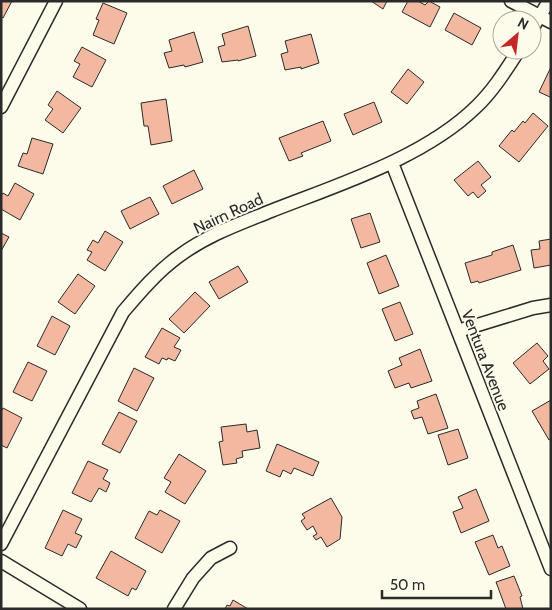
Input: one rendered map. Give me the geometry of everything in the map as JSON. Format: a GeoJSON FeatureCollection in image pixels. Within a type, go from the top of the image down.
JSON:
{"type":"FeatureCollection","features":[{"type":"Feature","properties":{"kind":"street"},"geometry":{"type":"LineString","coordinates":[[1,108],[56,1]]}},
{"type":"Feature","properties":{"kind":"street"},"geometry":{"type":"LineString","coordinates":[[511,1],[546,19],[549,1]]}},
{"type":"Feature","properties":{"kind":"street","name":"Nairn Road"},"geometry":{"type":"LineString","coordinates":[[1,544],[123,312],[148,282],[179,256],[217,232],[392,163],[442,134],[475,108],[501,78],[513,60]]}},
{"type":"Feature","properties":{"kind":"street","name":"Ventura Avenue"},"geometry":{"type":"LineString","coordinates":[[392,163],[551,569]]}},
{"type":"Feature","properties":{"kind":"street"},"geometry":{"type":"LineString","coordinates":[[458,331],[533,308],[551,305]]}},
{"type":"Feature","properties":{"kind":"street"},"geometry":{"type":"LineString","coordinates":[[174,609],[193,578],[211,558],[230,548]]}},
{"type":"Feature","properties":{"kind":"street"},"geometry":{"type":"LineString","coordinates":[[1,561],[80,609]]}},
{"type":"Feature","properties":{"kind":"building"},"geometry":{"type":"Polygon","coordinates":[[[1,1],[12,1],[3,18],[1,16],[1,1]]]}},
{"type":"Feature","properties":{"kind":"building"},"geometry":{"type":"Polygon","coordinates":[[[371,1],[387,1],[383,9],[371,1]]]}},
{"type":"Feature","properties":{"kind":"building"},"geometry":{"type":"Polygon","coordinates":[[[408,1],[418,1],[425,5],[429,1],[440,7],[430,27],[402,12],[408,1]]]}},
{"type":"Feature","properties":{"kind":"building"},"geometry":{"type":"Polygon","coordinates":[[[103,3],[127,13],[114,44],[93,35],[99,20],[96,19],[103,3]]]}},
{"type":"Feature","properties":{"kind":"building"},"geometry":{"type":"Polygon","coordinates":[[[454,13],[481,28],[472,45],[445,30],[454,13]]]}},
{"type":"Feature","properties":{"kind":"building"},"geometry":{"type":"Polygon","coordinates":[[[248,26],[256,56],[238,61],[222,62],[218,47],[225,45],[222,34],[248,26]]]}},
{"type":"Feature","properties":{"kind":"building"},"geometry":{"type":"Polygon","coordinates":[[[194,32],[203,62],[185,67],[184,65],[169,68],[164,53],[172,51],[169,40],[194,32]]]}},
{"type":"Feature","properties":{"kind":"building"},"geometry":{"type":"Polygon","coordinates":[[[311,34],[319,63],[301,69],[301,67],[285,70],[281,54],[288,52],[285,41],[311,34]]]}},
{"type":"Feature","properties":{"kind":"building"},"geometry":{"type":"Polygon","coordinates":[[[82,47],[106,60],[92,87],[73,77],[80,64],[74,61],[82,47]]]}},
{"type":"Feature","properties":{"kind":"building"},"geometry":{"type":"Polygon","coordinates":[[[551,67],[551,94],[550,97],[539,92],[551,67]]]}},
{"type":"Feature","properties":{"kind":"building"},"geometry":{"type":"Polygon","coordinates":[[[408,69],[424,82],[407,104],[391,92],[408,69]]]}},
{"type":"Feature","properties":{"kind":"building"},"geometry":{"type":"Polygon","coordinates":[[[57,91],[81,108],[63,133],[45,120],[53,109],[48,105],[57,91]]]}},
{"type":"Feature","properties":{"kind":"building"},"geometry":{"type":"Polygon","coordinates":[[[166,99],[172,141],[151,145],[148,126],[144,126],[141,103],[166,99]]]}},
{"type":"Feature","properties":{"kind":"building"},"geometry":{"type":"Polygon","coordinates":[[[374,102],[382,122],[353,135],[344,114],[374,102]]]}},
{"type":"Feature","properties":{"kind":"building"},"geometry":{"type":"Polygon","coordinates":[[[533,113],[548,126],[519,162],[499,146],[512,130],[514,132],[533,113]]]}},
{"type":"Feature","properties":{"kind":"building"},"geometry":{"type":"Polygon","coordinates":[[[323,121],[331,141],[301,153],[303,156],[289,161],[279,138],[323,121]]]}},
{"type":"Feature","properties":{"kind":"building"},"geometry":{"type":"Polygon","coordinates":[[[32,138],[53,144],[43,174],[18,166],[23,153],[27,154],[32,138]]]}},
{"type":"Feature","properties":{"kind":"building"},"geometry":{"type":"Polygon","coordinates":[[[478,161],[491,177],[481,185],[486,191],[478,198],[473,192],[468,196],[454,180],[478,161]]]}},
{"type":"Feature","properties":{"kind":"building"},"geometry":{"type":"Polygon","coordinates":[[[194,170],[203,189],[172,204],[163,186],[194,170]]]}},
{"type":"Feature","properties":{"kind":"building"},"geometry":{"type":"Polygon","coordinates":[[[15,183],[34,194],[20,220],[1,209],[1,196],[3,193],[8,196],[15,183]]]}},
{"type":"Feature","properties":{"kind":"building"},"geometry":{"type":"Polygon","coordinates":[[[150,197],[159,214],[130,229],[121,211],[150,197]]]}},
{"type":"Feature","properties":{"kind":"building"},"geometry":{"type":"Polygon","coordinates":[[[370,213],[380,242],[361,248],[351,219],[370,213]]]}},
{"type":"Feature","properties":{"kind":"building"},"geometry":{"type":"Polygon","coordinates":[[[105,231],[123,242],[105,271],[87,260],[92,252],[87,250],[93,240],[98,243],[105,231]]]}},
{"type":"Feature","properties":{"kind":"building"},"geometry":{"type":"Polygon","coordinates":[[[1,233],[9,237],[1,251],[1,233]]]}},
{"type":"Feature","properties":{"kind":"building"},"geometry":{"type":"Polygon","coordinates":[[[551,239],[551,265],[534,268],[531,250],[540,249],[539,241],[551,239]]]}},
{"type":"Feature","properties":{"kind":"building"},"geometry":{"type":"Polygon","coordinates":[[[513,245],[521,270],[479,283],[478,281],[471,283],[465,263],[492,255],[492,252],[513,245]]]}},
{"type":"Feature","properties":{"kind":"building"},"geometry":{"type":"Polygon","coordinates":[[[386,255],[399,286],[379,294],[367,263],[386,255]]]}},
{"type":"Feature","properties":{"kind":"building"},"geometry":{"type":"Polygon","coordinates":[[[238,266],[248,282],[219,299],[209,282],[238,266]]]}},
{"type":"Feature","properties":{"kind":"building"},"geometry":{"type":"Polygon","coordinates":[[[78,274],[95,286],[75,314],[58,302],[78,274]]]}},
{"type":"Feature","properties":{"kind":"building"},"geometry":{"type":"Polygon","coordinates":[[[195,292],[210,306],[184,333],[169,319],[195,292]]]}},
{"type":"Feature","properties":{"kind":"building"},"geometry":{"type":"Polygon","coordinates":[[[400,302],[413,334],[395,341],[382,309],[400,302]]]}},
{"type":"Feature","properties":{"kind":"building"},"geometry":{"type":"Polygon","coordinates":[[[52,316],[70,326],[55,355],[37,346],[52,316]]]}},
{"type":"Feature","properties":{"kind":"building"},"geometry":{"type":"Polygon","coordinates":[[[162,328],[180,338],[174,347],[181,350],[175,361],[162,358],[159,364],[145,357],[162,328]]]}},
{"type":"Feature","properties":{"kind":"building"},"geometry":{"type":"Polygon","coordinates":[[[537,343],[548,356],[543,361],[549,369],[530,384],[513,363],[537,343]]]}},
{"type":"Feature","properties":{"kind":"building"},"geometry":{"type":"Polygon","coordinates":[[[420,349],[432,381],[411,388],[409,383],[395,388],[388,371],[402,365],[399,358],[420,349]]]}},
{"type":"Feature","properties":{"kind":"building"},"geometry":{"type":"Polygon","coordinates":[[[28,362],[47,371],[32,401],[13,392],[28,362]]]}},
{"type":"Feature","properties":{"kind":"building"},"geometry":{"type":"Polygon","coordinates":[[[134,368],[154,378],[137,411],[118,401],[134,368]]]}},
{"type":"Feature","properties":{"kind":"building"},"geometry":{"type":"Polygon","coordinates":[[[436,394],[448,428],[428,434],[422,417],[414,419],[411,411],[419,408],[417,401],[436,394]]]}},
{"type":"Feature","properties":{"kind":"building"},"geometry":{"type":"Polygon","coordinates":[[[551,400],[551,439],[549,440],[532,411],[551,400]]]}},
{"type":"Feature","properties":{"kind":"building"},"geometry":{"type":"Polygon","coordinates":[[[3,408],[22,418],[7,448],[1,445],[1,412],[3,408]]]}},
{"type":"Feature","properties":{"kind":"building"},"geometry":{"type":"Polygon","coordinates":[[[119,412],[137,421],[120,453],[102,444],[119,412]]]}},
{"type":"Feature","properties":{"kind":"building"},"geometry":{"type":"Polygon","coordinates":[[[246,424],[247,432],[257,430],[260,448],[242,451],[243,457],[236,459],[237,463],[223,465],[219,442],[223,441],[221,427],[246,424]]]}},
{"type":"Feature","properties":{"kind":"building"},"geometry":{"type":"Polygon","coordinates":[[[458,429],[468,458],[448,465],[438,435],[458,429]]]}},
{"type":"Feature","properties":{"kind":"building"},"geometry":{"type":"Polygon","coordinates":[[[277,444],[319,462],[313,476],[294,468],[291,474],[283,470],[280,477],[266,471],[277,444]]]}},
{"type":"Feature","properties":{"kind":"building"},"geometry":{"type":"Polygon","coordinates":[[[179,454],[206,471],[185,504],[165,492],[171,482],[164,478],[179,454]]]}},
{"type":"Feature","properties":{"kind":"building"},"geometry":{"type":"Polygon","coordinates":[[[88,461],[108,470],[103,479],[110,483],[106,492],[99,488],[91,502],[72,493],[88,461]]]}},
{"type":"Feature","properties":{"kind":"building"},"geometry":{"type":"Polygon","coordinates":[[[476,489],[489,521],[461,533],[453,512],[463,508],[458,497],[476,489]]]}},
{"type":"Feature","properties":{"kind":"building"},"geometry":{"type":"Polygon","coordinates":[[[331,498],[342,517],[340,539],[327,547],[321,537],[316,540],[313,536],[317,534],[313,526],[307,530],[301,521],[305,518],[302,514],[331,498]]]}},
{"type":"Feature","properties":{"kind":"building"},"geometry":{"type":"Polygon","coordinates":[[[63,510],[82,519],[75,533],[82,536],[76,548],[68,544],[62,556],[45,548],[63,510]]]}},
{"type":"Feature","properties":{"kind":"building"},"geometry":{"type":"Polygon","coordinates":[[[160,510],[180,521],[162,553],[135,538],[149,511],[157,515],[160,510]]]}},
{"type":"Feature","properties":{"kind":"building"},"geometry":{"type":"Polygon","coordinates":[[[493,535],[498,548],[502,546],[510,566],[489,575],[475,542],[493,535]]]}},
{"type":"Feature","properties":{"kind":"building"},"geometry":{"type":"Polygon","coordinates":[[[111,551],[146,571],[136,590],[132,588],[128,596],[96,578],[111,551]]]}},
{"type":"Feature","properties":{"kind":"building"},"geometry":{"type":"Polygon","coordinates":[[[514,576],[522,596],[520,597],[523,609],[506,609],[496,582],[514,576]]]}},
{"type":"Feature","properties":{"kind":"building"},"geometry":{"type":"Polygon","coordinates":[[[233,600],[248,609],[225,609],[227,605],[230,606],[233,600]]]}}]}
